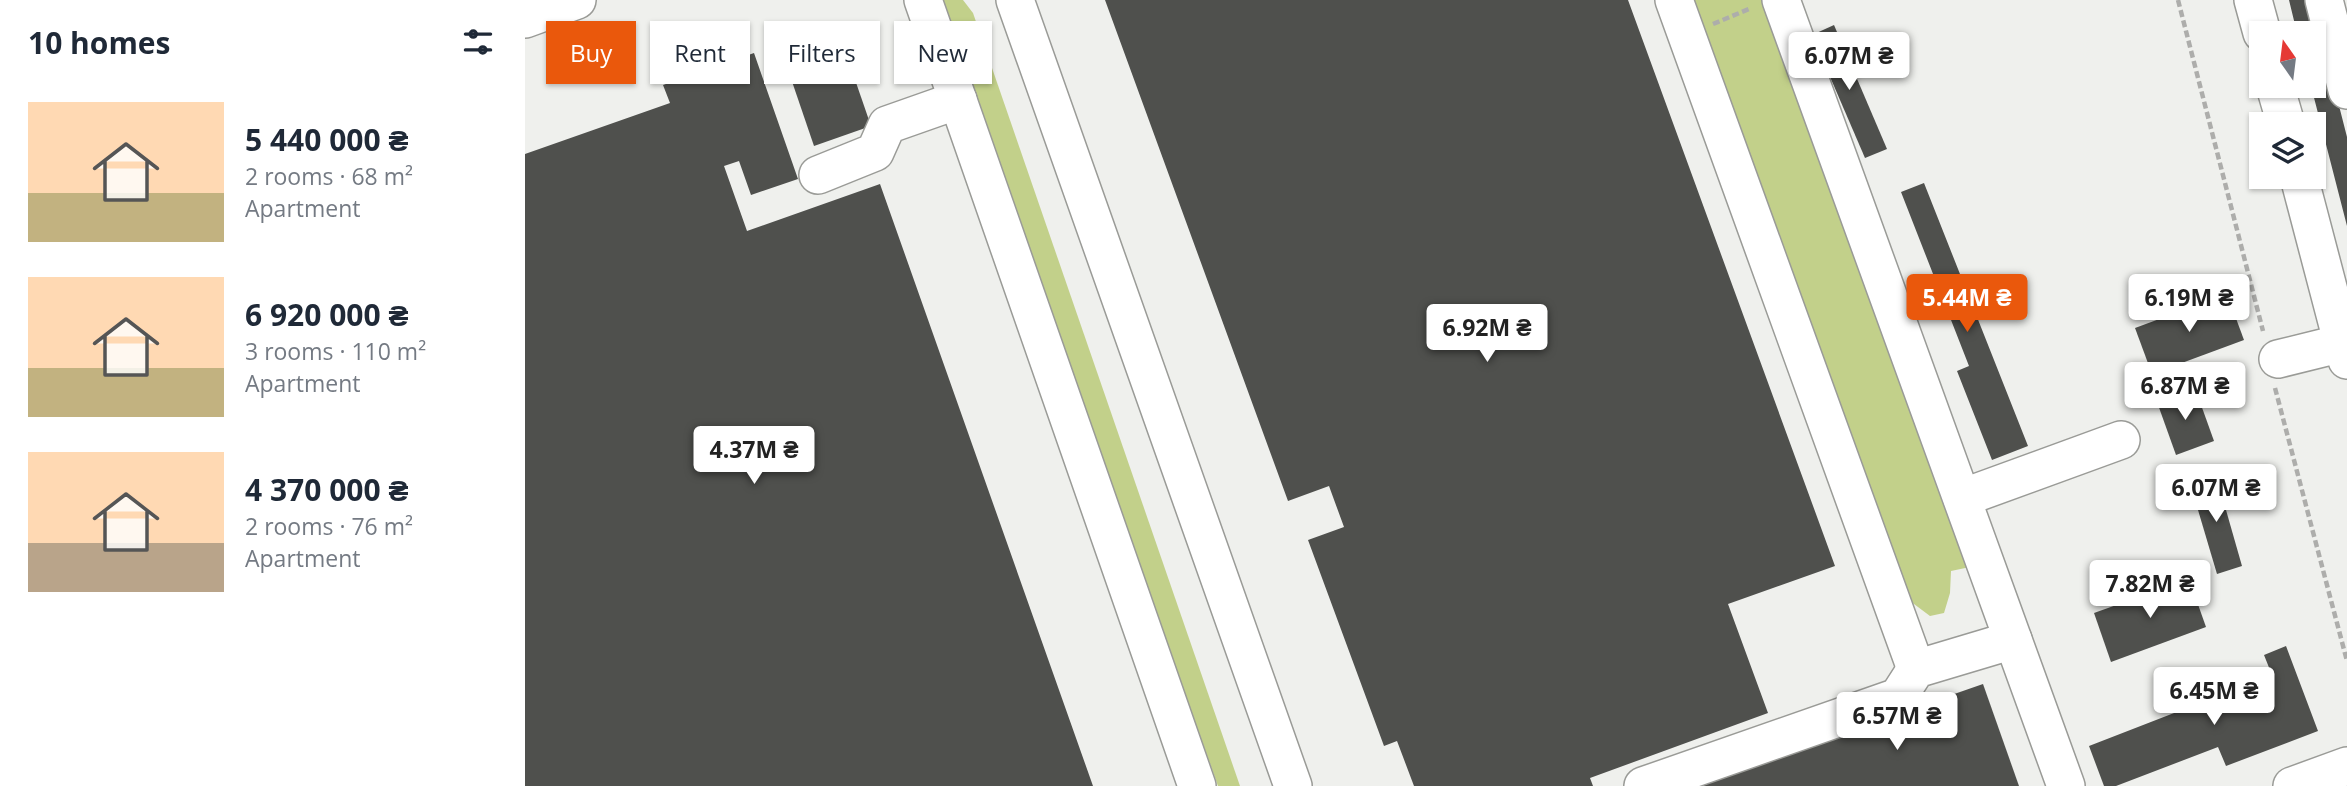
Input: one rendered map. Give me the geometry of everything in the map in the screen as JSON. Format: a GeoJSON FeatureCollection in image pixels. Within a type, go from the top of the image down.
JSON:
{"type":"FeatureCollection","features":[{"type":"Feature","properties":{"kind":"street"},"geometry":{"type":"LineString","coordinates":[[525,19],[577,0]]}},
{"type":"Feature","properties":{"kind":"street"},"geometry":{"type":"LineString","coordinates":[[923,0],[1197,786]]}},
{"type":"Feature","properties":{"kind":"street"},"geometry":{"type":"LineString","coordinates":[[1015,0],[1293,786]]}},
{"type":"Feature","properties":{"kind":"street"},"geometry":{"type":"LineString","coordinates":[[1674,0],[1916,669]]}},
{"type":"Feature","properties":{"kind":"street"},"geometry":{"type":"LineString","coordinates":[[2253,0],[2259,21]]}},
{"type":"Feature","properties":{"kind":"street"},"geometry":{"type":"LineString","coordinates":[[2324,0],[2347,90]]}},
{"type":"Feature","properties":{"kind":"street"},"geometry":{"type":"LineString","coordinates":[[1790,2],[1962,498],[2066,786]]}},
{"type":"Feature","properties":{"kind":"street"},"geometry":{"type":"LineString","coordinates":[[818,175],[875,152],[887,125],[958,100]]}},
{"type":"Feature","properties":{"kind":"street"},"geometry":{"type":"LineString","coordinates":[[2278,359],[2346,348],[2302,189]]}},
{"type":"Feature","properties":{"kind":"street"},"geometry":{"type":"LineString","coordinates":[[1962,498],[2121,440]]}},
{"type":"Feature","properties":{"kind":"street"},"geometry":{"type":"LineString","coordinates":[[1643,786],[1898,696],[1916,669],[2013,640]]}},
{"type":"Feature","properties":{"kind":"street"},"geometry":{"type":"LineString","coordinates":[[2292,786],[2347,765]]}},
{"type":"Feature","properties":{"kind":"green space"},"geometry":{"type":"Polygon","coordinates":[[[935,0],[963,0],[976,21],[943,21],[935,0]]]}},
{"type":"Feature","properties":{"kind":"green space"},"geometry":{"type":"Polygon","coordinates":[[[1693,0],[1763,0],[1970,567],[1951,571],[1950,593],[1944,613],[1930,616],[1906,598],[1693,0]]]}},
{"type":"Feature","properties":{"kind":"green space"},"geometry":{"type":"Polygon","coordinates":[[[992,68],[1240,786],[1218,786],[965,84],[992,84],[992,68]]]}},
{"type":"Feature","properties":{"kind":"building"},"geometry":{"type":"Polygon","coordinates":[[[1105,0],[1628,0],[1835,566],[1728,604],[1768,713],[1590,778],[1593,786],[1414,786],[1397,741],[1384,746],[1308,540],[1344,527],[1329,486],[1288,501],[1105,0]]]}},
{"type":"Feature","properties":{"kind":"building"},"geometry":{"type":"Polygon","coordinates":[[[2289,0],[2312,0],[2317,21],[2294,21],[2289,0]]]}},
{"type":"Feature","properties":{"kind":"building"},"geometry":{"type":"Polygon","coordinates":[[[1834,25],[1887,149],[1865,158],[1812,35],[1834,25]]]}},
{"type":"Feature","properties":{"kind":"building"},"geometry":{"type":"Polygon","coordinates":[[[754,53],[798,179],[751,195],[739,161],[724,166],[747,231],[880,184],[1093,786],[525,786],[525,154],[670,103],[663,85],[666,84],[750,84],[750,54],[754,53]]]}},
{"type":"Feature","properties":{"kind":"building"},"geometry":{"type":"Polygon","coordinates":[[[2326,55],[2347,137],[2347,226],[2326,144],[2326,112],[2318,112],[2314,98],[2326,98],[2326,55]]]}},
{"type":"Feature","properties":{"kind":"building"},"geometry":{"type":"Polygon","coordinates":[[[793,84],[857,84],[871,126],[814,146],[793,84]]]}},
{"type":"Feature","properties":{"kind":"building"},"geometry":{"type":"Polygon","coordinates":[[[1924,183],[2028,446],[1992,460],[1957,371],[1969,366],[1901,192],[1924,183]]]}},
{"type":"Feature","properties":{"kind":"building"},"geometry":{"type":"Polygon","coordinates":[[[2227,294],[2244,340],[2152,374],[2135,328],[2227,294]]]}},
{"type":"Feature","properties":{"kind":"building"},"geometry":{"type":"Polygon","coordinates":[[[2195,388],[2214,441],[2176,455],[2157,402],[2195,388]]]}},
{"type":"Feature","properties":{"kind":"building"},"geometry":{"type":"Polygon","coordinates":[[[2216,475],[2242,566],[2217,574],[2190,483],[2216,475]]]}},
{"type":"Feature","properties":{"kind":"building"},"geometry":{"type":"Polygon","coordinates":[[[2189,579],[2206,627],[2111,662],[2094,613],[2189,579]]]}},
{"type":"Feature","properties":{"kind":"building"},"geometry":{"type":"Polygon","coordinates":[[[2286,646],[2318,731],[2226,766],[2218,747],[2116,786],[2104,786],[2089,746],[2272,675],[2264,655],[2286,646]]]}},
{"type":"Feature","properties":{"kind":"building"},"geometry":{"type":"Polygon","coordinates":[[[1983,684],[2019,786],[1690,786],[1983,684]]]}}]}
